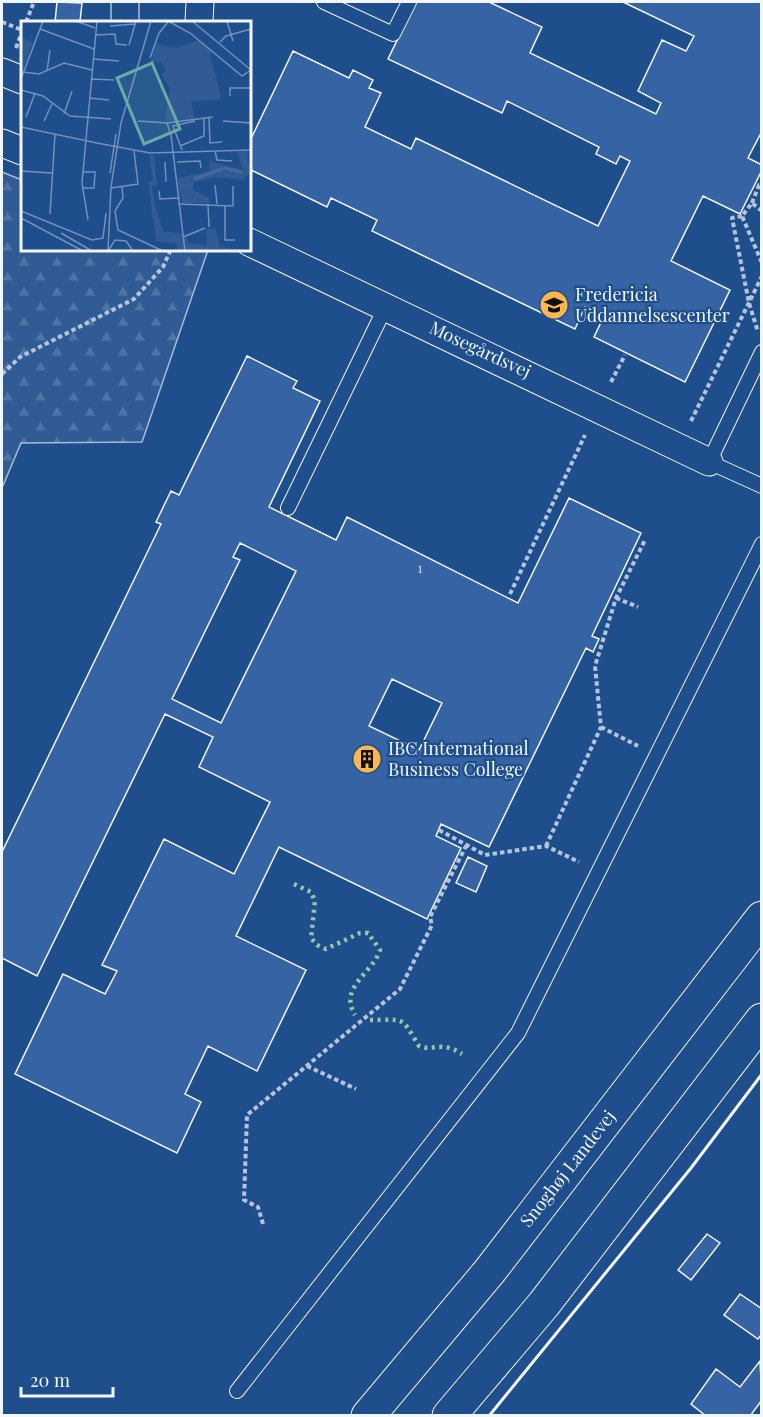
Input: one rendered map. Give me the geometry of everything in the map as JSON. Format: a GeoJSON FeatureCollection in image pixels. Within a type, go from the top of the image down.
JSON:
{"type":"FeatureCollection","features":[{"type":"Feature","properties":{"kind":"main road","name":"Snoghøj Landevej"},"geometry":{"type":"LineString","coordinates":[[368,1416],[489,1272],[762,918]]}},
{"type":"Feature","properties":{"kind":"main road"},"geometry":{"type":"LineString","coordinates":[[450,1416],[544,1304],[762,1020]]}},
{"type":"Feature","properties":{"kind":"street"},"geometry":{"type":"LineString","coordinates":[[125,2],[125,21]]}},
{"type":"Feature","properties":{"kind":"street"},"geometry":{"type":"LineString","coordinates":[[199,21],[200,2]]}},
{"type":"Feature","properties":{"kind":"street"},"geometry":{"type":"LineString","coordinates":[[2,72],[21,80]]}},
{"type":"Feature","properties":{"kind":"street"},"geometry":{"type":"LineString","coordinates":[[2,143],[21,151]]}},
{"type":"Feature","properties":{"kind":"street","name":"Mosegårdsvej"},"geometry":{"type":"LineString","coordinates":[[250,242],[710,462]]}},
{"type":"Feature","properties":{"kind":"lane"},"geometry":{"type":"LineString","coordinates":[[324,2],[393,34],[409,2]]}},
{"type":"Feature","properties":{"kind":"lane"},"geometry":{"type":"LineString","coordinates":[[288,508],[386,306]]}},
{"type":"Feature","properties":{"kind":"lane"},"geometry":{"type":"LineString","coordinates":[[762,352],[710,462],[762,486]]}},
{"type":"Feature","properties":{"kind":"lane"},"geometry":{"type":"LineString","coordinates":[[237,1391],[518,1033],[762,544]]}},
{"type":"Feature","properties":{"kind":"path"},"geometry":{"type":"LineString","coordinates":[[26,21],[34,2]]}},
{"type":"Feature","properties":{"kind":"path"},"geometry":{"type":"LineString","coordinates":[[2,22],[21,30]]}},
{"type":"Feature","properties":{"kind":"path"},"geometry":{"type":"LineString","coordinates":[[758,334],[748,303],[732,218],[742,216],[752,203],[759,186],[762,185]]}},
{"type":"Feature","properties":{"kind":"path"},"geometry":{"type":"LineString","coordinates":[[752,203],[762,211]]}},
{"type":"Feature","properties":{"kind":"path"},"geometry":{"type":"LineString","coordinates":[[742,216],[762,263]]}},
{"type":"Feature","properties":{"kind":"path"},"geometry":{"type":"LineString","coordinates":[[2,374],[20,357],[134,299],[163,267],[171,250]]}},
{"type":"Feature","properties":{"kind":"path"},"geometry":{"type":"LineString","coordinates":[[679,446],[762,276]]}},
{"type":"Feature","properties":{"kind":"path"},"geometry":{"type":"LineString","coordinates":[[510,594],[625,355]]}},
{"type":"Feature","properties":{"kind":"path"},"geometry":{"type":"LineString","coordinates":[[546,846],[601,727],[595,666],[598,646],[616,598],[645,540]]}},
{"type":"Feature","properties":{"kind":"path"},"geometry":{"type":"LineString","coordinates":[[616,598],[638,607]]}},
{"type":"Feature","properties":{"kind":"path"},"geometry":{"type":"LineString","coordinates":[[601,727],[656,756]]}},
{"type":"Feature","properties":{"kind":"path"},"geometry":{"type":"LineString","coordinates":[[439,830],[485,855],[546,846],[598,872]]}},
{"type":"Feature","properties":{"kind":"path"},"geometry":{"type":"LineString","coordinates":[[263,1224],[258,1207],[244,1200],[247,1115],[400,989],[432,925],[430,917],[466,846]]}},
{"type":"Feature","properties":{"kind":"path"},"geometry":{"type":"LineString","coordinates":[[307,1066],[356,1089]]}},
{"type":"Feature","properties":{"kind":"green space"},"geometry":{"type":"Polygon","coordinates":[[[2,172],[21,180],[21,250],[208,250],[142,442],[21,443],[2,488],[2,172]]]}},
{"type":"Feature","properties":{"kind":"building"},"geometry":{"type":"Polygon","coordinates":[[[57,2],[82,3],[80,21],[55,21],[57,2]]]}},
{"type":"Feature","properties":{"kind":"building"},"geometry":{"type":"Polygon","coordinates":[[[416,2],[489,2],[542,27],[530,53],[656,114],[661,103],[638,91],[662,40],[686,51],[694,36],[623,2],[762,2],[762,131],[748,158],[762,165],[762,170],[740,214],[703,196],[671,261],[730,290],[685,382],[594,337],[604,316],[585,307],[575,329],[372,231],[377,220],[331,198],[327,207],[250,169],[250,141],[293,51],[349,78],[353,70],[373,80],[369,88],[381,93],[365,127],[411,149],[416,138],[598,226],[630,161],[620,156],[616,164],[596,154],[599,147],[507,101],[502,113],[388,59],[416,2]]]}},
{"type":"Feature","properties":{"kind":"building","name":"IBC International Business College"},"geometry":{"type":"Polygon","coordinates":[[[247,356],[297,381],[293,388],[320,401],[269,507],[336,540],[347,517],[518,603],[569,498],[641,533],[592,636],[599,639],[593,652],[586,648],[489,847],[441,824],[436,836],[461,848],[427,919],[279,847],[236,936],[306,970],[257,1071],[208,1046],[185,1094],[201,1102],[177,1153],[15,1074],[63,974],[105,994],[117,971],[102,965],[164,839],[234,874],[270,802],[199,767],[213,737],[165,714],[37,976],[2,958],[2,852],[161,524],[156,522],[171,491],[179,495],[247,356]],[[240,543],[233,557],[240,560],[172,699],[221,723],[296,571],[240,543]],[[392,679],[369,726],[419,750],[442,703],[392,679]]]}},
{"type":"Feature","properties":{"kind":"building"},"geometry":{"type":"Polygon","coordinates":[[[468,857],[487,866],[476,892],[456,883],[468,857]]]}},
{"type":"Feature","properties":{"kind":"building"},"geometry":{"type":"Polygon","coordinates":[[[707,1234],[720,1243],[691,1280],[678,1270],[707,1234]]]}},
{"type":"Feature","properties":{"kind":"building"},"geometry":{"type":"Polygon","coordinates":[[[740,1294],[762,1309],[762,1334],[758,1339],[724,1315],[740,1294]]]}},
{"type":"Feature","properties":{"kind":"building"},"geometry":{"type":"Polygon","coordinates":[[[760,1361],[762,1400],[750,1416],[706,1416],[691,1404],[716,1369],[740,1387],[760,1361]]]}},
{"type":"Feature","properties":{"kind":"hedge"},"geometry":{"type":"LineString","coordinates":[[294,884],[311,892],[315,901],[311,938],[317,945],[326,949],[360,933],[368,933],[380,950],[354,988],[351,1005],[355,1015]]}},
{"type":"Feature","properties":{"kind":"hedge"},"geometry":{"type":"LineString","coordinates":[[370,1020],[401,1021],[419,1046],[448,1048],[462,1054]]}},
{"type":"Feature","properties":{"kind":"wall"},"geometry":{"type":"LineString","coordinates":[[489,1416],[691,1168],[762,1074]]}},
{"type":"Feature","properties":{"kind":"place","name":"Fredericia Uddannelsescenter"},"geometry":{"type":"Point","coordinates":[554,305]}},
{"type":"Feature","properties":{"kind":"place","name":"IBC International Business College"},"geometry":{"type":"Point","coordinates":[367,759]}}]}
